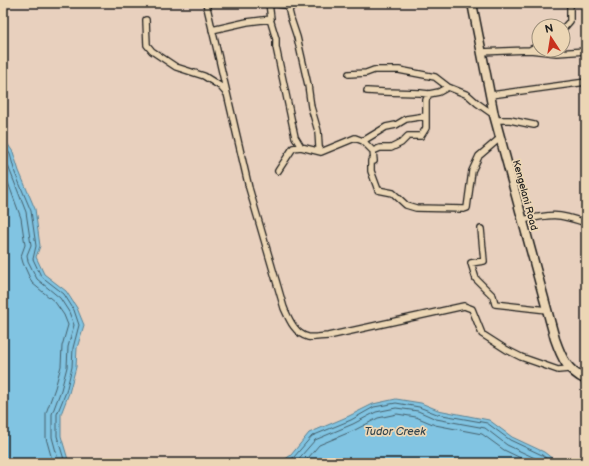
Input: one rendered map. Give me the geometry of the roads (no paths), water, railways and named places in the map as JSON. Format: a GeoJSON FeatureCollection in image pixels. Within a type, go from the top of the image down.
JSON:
{"type":"FeatureCollection","features":[{"type":"Feature","properties":{"kind":"main road","name":"Kengelani Road"},"geometry":{"type":"LineString","coordinates":[[472,3],[500,138],[560,355],[568,369]]}},
{"type":"Feature","properties":{"kind":"main road"},"geometry":{"type":"LineString","coordinates":[[568,369],[586,380]]}},
{"type":"Feature","properties":{"kind":"street"},"geometry":{"type":"LineString","coordinates":[[206,3],[249,188],[284,308],[289,319],[297,330],[309,337],[328,336],[464,306],[472,310],[482,334],[507,350],[521,357],[558,370],[568,369]]}},
{"type":"Feature","properties":{"kind":"street"},"geometry":{"type":"LineString","coordinates":[[301,147],[295,137],[276,47],[276,39],[270,19],[269,3],[292,4],[289,11],[297,37],[308,85],[311,107],[318,131],[319,147],[321,152]]}},
{"type":"Feature","properties":{"kind":"street"},"geometry":{"type":"LineString","coordinates":[[570,3],[570,18]]}},
{"type":"Feature","properties":{"kind":"street"},"geometry":{"type":"LineString","coordinates":[[212,30],[247,22],[270,19]]}},
{"type":"Feature","properties":{"kind":"street"},"geometry":{"type":"LineString","coordinates":[[146,20],[147,45],[152,51],[176,67],[204,76],[220,86],[227,94]]}},
{"type":"Feature","properties":{"kind":"street"},"geometry":{"type":"LineString","coordinates":[[481,52],[530,50],[557,53],[586,52]]}},
{"type":"Feature","properties":{"kind":"street"},"geometry":{"type":"LineString","coordinates":[[349,74],[366,74],[374,70],[399,70],[435,77],[448,87],[468,95],[495,118],[534,125]]}},
{"type":"Feature","properties":{"kind":"street"},"geometry":{"type":"LineString","coordinates":[[491,95],[586,82]]}},
{"type":"Feature","properties":{"kind":"street"},"geometry":{"type":"LineString","coordinates":[[367,91],[429,94],[439,92],[448,87]]}},
{"type":"Feature","properties":{"kind":"street"},"geometry":{"type":"LineString","coordinates":[[373,151],[380,148],[391,148],[401,143],[408,136],[421,136],[426,128],[426,100],[429,94]]}},
{"type":"Feature","properties":{"kind":"street"},"geometry":{"type":"LineString","coordinates":[[363,141],[376,131],[386,127],[396,126],[406,119],[426,116]]}},
{"type":"Feature","properties":{"kind":"street"},"geometry":{"type":"LineString","coordinates":[[278,171],[292,148],[301,147],[321,152],[355,138],[363,141],[373,151],[374,161],[371,161],[371,172],[378,190],[393,193],[406,204],[416,208],[464,210],[467,208],[472,171],[479,156],[500,138]]}},
{"type":"Feature","properties":{"kind":"street"},"geometry":{"type":"LineString","coordinates":[[522,220],[553,215],[567,216],[586,223]]}},
{"type":"Feature","properties":{"kind":"street"},"geometry":{"type":"LineString","coordinates":[[481,228],[484,261],[471,263],[476,279],[493,296],[495,304],[547,310]]}},
{"type":"Feature","properties":{"kind":"water"},"geometry":{"type":"Polygon","coordinates":[[[3,137],[13,152],[19,171],[35,209],[40,246],[36,257],[44,274],[66,291],[77,308],[84,325],[77,348],[76,367],[69,393],[61,414],[61,436],[69,463],[3,463],[3,137]]]}},
{"type":"Feature","properties":{"kind":"water","name":"Tudor Creek"},"geometry":{"type":"Polygon","coordinates":[[[396,399],[421,403],[438,410],[489,420],[512,437],[544,452],[558,463],[280,463],[291,455],[309,433],[373,404],[396,399]]]}}]}
